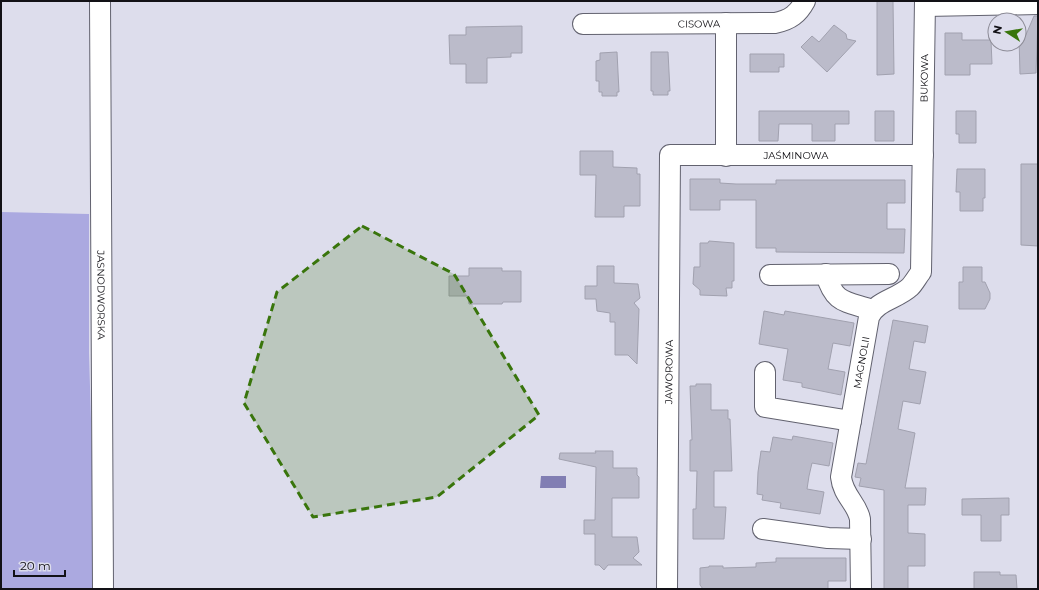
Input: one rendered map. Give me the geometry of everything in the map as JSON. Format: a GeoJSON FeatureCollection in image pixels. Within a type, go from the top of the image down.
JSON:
{"type":"FeatureCollection","features":[{"type":"Feature","properties":{"kind":"street","name":"JASNODWORSKA"},"geometry":{"type":"LineString","coordinates":[[100,1],[103,589]]}},
{"type":"Feature","properties":{"kind":"street","name":"CISOWA"},"geometry":{"type":"LineString","coordinates":[[583,24],[775,23],[786,21],[799,12],[805,1]]}},
{"type":"Feature","properties":{"kind":"street"},"geometry":{"type":"LineString","coordinates":[[925,4],[1038,4]]}},
{"type":"Feature","properties":{"kind":"street","name":"BUKOWA"},"geometry":{"type":"LineString","coordinates":[[923,155],[925,4]]}},
{"type":"Feature","properties":{"kind":"street"},"geometry":{"type":"LineString","coordinates":[[726,23],[726,156]]}},
{"type":"Feature","properties":{"kind":"street"},"geometry":{"type":"LineString","coordinates":[[826,274],[829,286],[838,298],[872,310],[910,287],[921,272],[923,155]]}},
{"type":"Feature","properties":{"kind":"street","name":"JAŚMINOWA"},"geometry":{"type":"LineString","coordinates":[[670,156],[923,155]]}},
{"type":"Feature","properties":{"kind":"street","name":"JAWOROWA"},"geometry":{"type":"LineString","coordinates":[[667,589],[670,156]]}},
{"type":"Feature","properties":{"kind":"street"},"geometry":{"type":"LineString","coordinates":[[770,275],[888,274]]}},
{"type":"Feature","properties":{"kind":"street","name":"MAGNOLII"},"geometry":{"type":"LineString","coordinates":[[861,589],[861,539],[859,513],[845,493],[841,477],[868,322],[872,310]]}},
{"type":"Feature","properties":{"kind":"street"},"geometry":{"type":"LineString","coordinates":[[765,372],[765,407],[851,421]]}},
{"type":"Feature","properties":{"kind":"street"},"geometry":{"type":"LineString","coordinates":[[763,529],[828,538],[861,539]]}},
{"type":"Feature","properties":{"kind":"highlighted area"},"geometry":{"type":"Polygon","coordinates":[[[362,226],[454,274],[539,415],[437,497],[313,517],[244,403],[277,292],[362,226]]]}},
{"type":"Feature","properties":{"kind":"shaded area"},"geometry":{"type":"Polygon","coordinates":[[[1,212],[89,214],[89,353],[96,589],[1,589],[1,212]]]}},
{"type":"Feature","properties":{"kind":"shaded area"},"geometry":{"type":"Polygon","coordinates":[[[541,476],[566,476],[566,488],[540,488],[541,476]]]}},
{"type":"Feature","properties":{"kind":"building"},"geometry":{"type":"Polygon","coordinates":[[[877,1],[893,1],[894,74],[877,75],[877,1]]]}},
{"type":"Feature","properties":{"kind":"building"},"geometry":{"type":"Polygon","coordinates":[[[1034,16],[1038,16],[1036,73],[1020,74],[1019,52],[1027,52],[1027,32],[1034,16]]]}},
{"type":"Feature","properties":{"kind":"building"},"geometry":{"type":"Polygon","coordinates":[[[834,25],[846,34],[847,39],[856,41],[827,72],[801,47],[812,36],[819,42],[834,25]]]}},
{"type":"Feature","properties":{"kind":"building"},"geometry":{"type":"Polygon","coordinates":[[[522,26],[522,53],[511,53],[511,57],[487,58],[487,83],[466,83],[466,64],[450,64],[449,35],[466,35],[466,27],[522,26]]]}},
{"type":"Feature","properties":{"kind":"building"},"geometry":{"type":"Polygon","coordinates":[[[945,33],[962,33],[962,40],[987,40],[987,52],[992,52],[992,64],[970,64],[970,75],[945,75],[945,33]]]}},
{"type":"Feature","properties":{"kind":"building"},"geometry":{"type":"Polygon","coordinates":[[[617,52],[619,92],[617,92],[617,96],[602,96],[602,92],[599,92],[599,81],[596,81],[596,61],[600,60],[600,53],[617,52]]]}},
{"type":"Feature","properties":{"kind":"building"},"geometry":{"type":"Polygon","coordinates":[[[651,52],[668,52],[670,91],[668,91],[668,95],[653,95],[653,91],[651,91],[651,52]]]}},
{"type":"Feature","properties":{"kind":"building"},"geometry":{"type":"Polygon","coordinates":[[[750,54],[784,54],[784,67],[779,67],[779,72],[750,72],[750,54]]]}},
{"type":"Feature","properties":{"kind":"building"},"geometry":{"type":"Polygon","coordinates":[[[759,111],[849,111],[849,124],[835,124],[835,141],[812,141],[812,124],[779,124],[778,141],[759,141],[759,111]]]}},
{"type":"Feature","properties":{"kind":"building"},"geometry":{"type":"Polygon","coordinates":[[[875,111],[894,111],[894,141],[875,141],[875,111]]]}},
{"type":"Feature","properties":{"kind":"building"},"geometry":{"type":"Polygon","coordinates":[[[956,111],[976,111],[976,143],[959,143],[959,134],[956,134],[956,111]]]}},
{"type":"Feature","properties":{"kind":"building"},"geometry":{"type":"Polygon","coordinates":[[[580,151],[613,151],[613,167],[637,168],[637,174],[640,174],[640,206],[624,206],[624,217],[595,217],[596,175],[580,175],[580,151]]]}},
{"type":"Feature","properties":{"kind":"building"},"geometry":{"type":"Polygon","coordinates":[[[1021,164],[1038,164],[1038,246],[1021,245],[1021,164]]]}},
{"type":"Feature","properties":{"kind":"building"},"geometry":{"type":"Polygon","coordinates":[[[957,169],[985,169],[985,198],[983,198],[983,211],[960,211],[960,192],[956,192],[957,169]]]}},
{"type":"Feature","properties":{"kind":"building"},"geometry":{"type":"Polygon","coordinates":[[[690,179],[720,179],[720,183],[736,184],[776,184],[776,180],[905,180],[905,203],[887,203],[887,229],[905,229],[904,253],[776,252],[776,248],[756,248],[756,200],[720,200],[720,210],[690,210],[690,179]]]}},
{"type":"Feature","properties":{"kind":"building"},"geometry":{"type":"Polygon","coordinates":[[[709,241],[734,243],[734,281],[732,281],[732,288],[726,288],[727,296],[700,295],[700,290],[693,284],[694,267],[700,267],[700,243],[708,243],[709,241]]]}},
{"type":"Feature","properties":{"kind":"building"},"geometry":{"type":"Polygon","coordinates":[[[597,266],[614,266],[614,283],[638,284],[640,298],[634,303],[639,309],[637,364],[628,355],[615,355],[615,322],[610,322],[610,313],[597,311],[596,299],[585,299],[585,286],[597,286],[597,266]]]}},
{"type":"Feature","properties":{"kind":"building"},"geometry":{"type":"Polygon","coordinates":[[[963,267],[982,267],[982,282],[985,282],[990,293],[990,299],[985,309],[959,309],[959,282],[963,282],[963,267]]]}},
{"type":"Feature","properties":{"kind":"building"},"geometry":{"type":"Polygon","coordinates":[[[469,268],[502,268],[502,271],[521,271],[521,302],[503,302],[502,304],[469,304],[468,296],[449,296],[449,276],[469,276],[469,268]]]}},
{"type":"Feature","properties":{"kind":"building"},"geometry":{"type":"Polygon","coordinates":[[[764,311],[784,315],[785,311],[854,323],[850,346],[833,343],[828,369],[845,372],[841,395],[802,387],[802,383],[783,380],[788,349],[759,344],[764,311]]]}},
{"type":"Feature","properties":{"kind":"building"},"geometry":{"type":"Polygon","coordinates":[[[893,320],[928,326],[925,343],[914,341],[909,369],[926,372],[920,404],[903,401],[898,429],[915,433],[905,488],[926,488],[925,505],[908,505],[908,533],[925,534],[925,566],[908,566],[908,589],[884,589],[884,490],[859,486],[861,478],[855,477],[858,463],[866,464],[893,320]]]}},
{"type":"Feature","properties":{"kind":"building"},"geometry":{"type":"Polygon","coordinates":[[[696,384],[711,384],[711,410],[728,410],[728,419],[730,419],[732,471],[714,471],[714,507],[726,507],[724,539],[693,539],[693,509],[696,509],[697,471],[690,471],[690,440],[692,440],[690,386],[696,386],[696,384]]]}},
{"type":"Feature","properties":{"kind":"building"},"geometry":{"type":"Polygon","coordinates":[[[793,436],[833,443],[829,466],[812,463],[809,476],[807,489],[824,492],[820,514],[780,508],[781,503],[762,500],[763,495],[757,494],[761,451],[770,452],[773,437],[792,440],[793,436]]]}},
{"type":"Feature","properties":{"kind":"building"},"geometry":{"type":"Polygon","coordinates":[[[595,451],[613,451],[613,468],[637,468],[637,475],[639,477],[639,498],[612,498],[612,537],[637,537],[639,552],[633,558],[642,565],[608,565],[604,570],[599,565],[595,565],[595,534],[584,534],[584,520],[595,520],[596,467],[559,459],[560,453],[596,453],[595,451]]]}},
{"type":"Feature","properties":{"kind":"building"},"geometry":{"type":"Polygon","coordinates":[[[1009,498],[1009,515],[1001,515],[1001,541],[981,541],[981,515],[962,515],[962,499],[1009,498]]]}},
{"type":"Feature","properties":{"kind":"building"},"geometry":{"type":"Polygon","coordinates":[[[776,558],[846,558],[846,581],[828,581],[828,589],[703,589],[700,585],[700,568],[709,566],[723,566],[723,568],[756,567],[756,563],[776,562],[776,558]]]}},
{"type":"Feature","properties":{"kind":"building"},"geometry":{"type":"Polygon","coordinates":[[[974,572],[1000,572],[1000,575],[1016,575],[1017,589],[974,589],[974,572]]]}}]}
